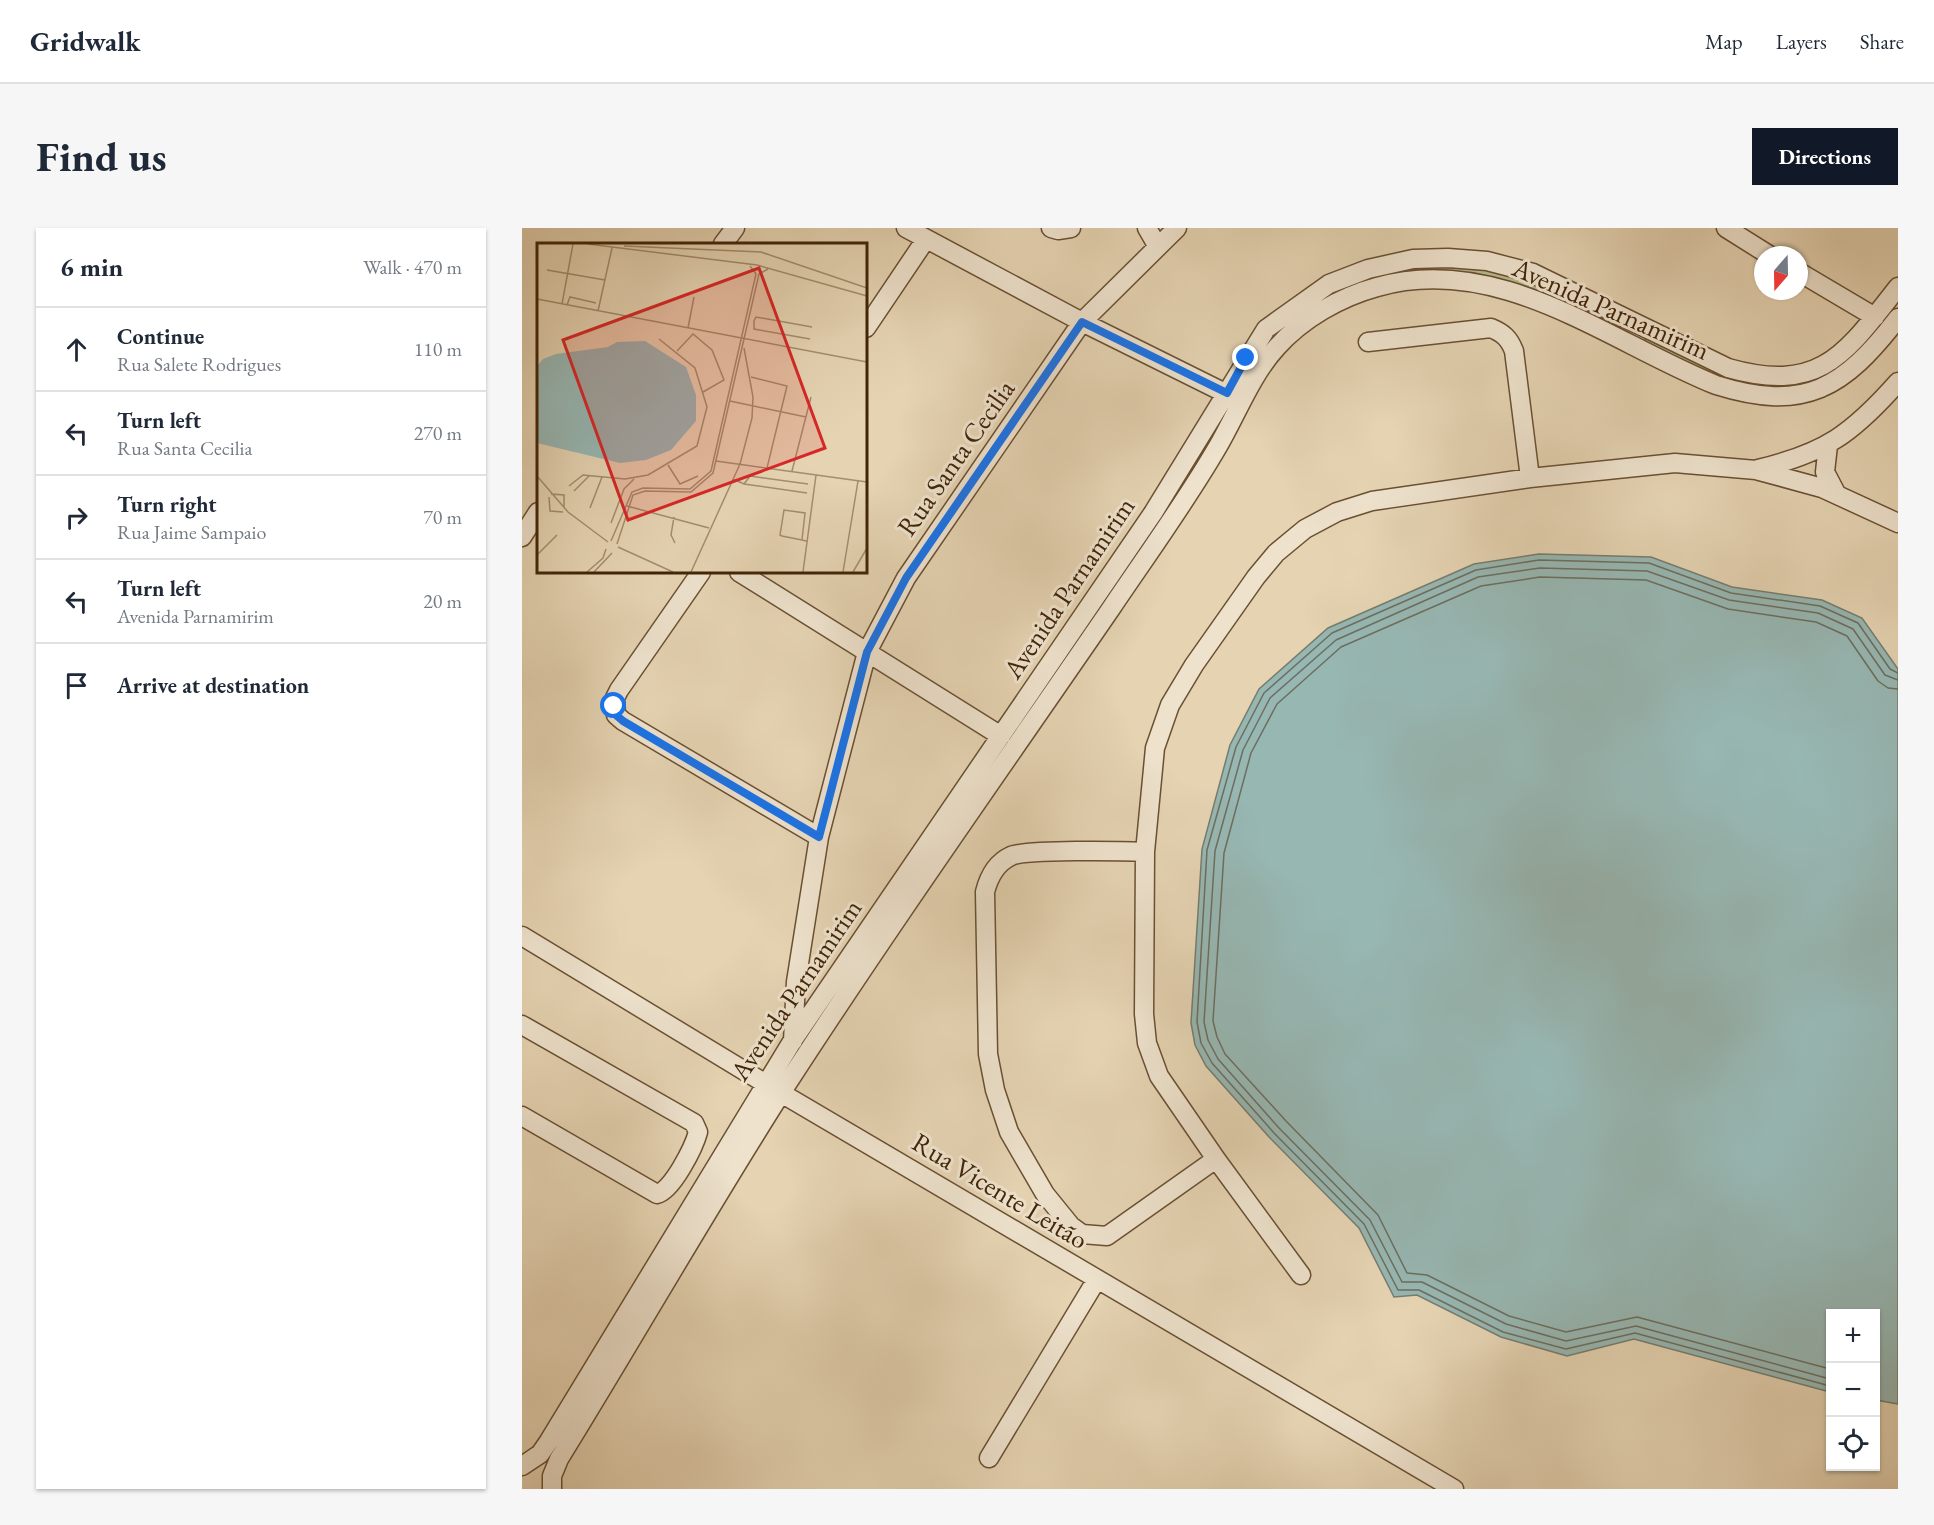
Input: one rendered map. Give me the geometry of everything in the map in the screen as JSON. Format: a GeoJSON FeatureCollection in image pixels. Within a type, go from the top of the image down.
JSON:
{"type":"FeatureCollection","features":[{"type":"Feature","properties":{"kind":"street"},"geometry":{"type":"LineString","coordinates":[[724,243],[735,228]]}},
{"type":"Feature","properties":{"kind":"street"},"geometry":{"type":"LineString","coordinates":[[906,228],[1082,322],[1227,393]]}},
{"type":"Feature","properties":{"kind":"street"},"geometry":{"type":"LineString","coordinates":[[1051,228],[1058,230],[1071,228]]}},
{"type":"Feature","properties":{"kind":"street"},"geometry":{"type":"LineString","coordinates":[[1147,228],[1158,247]]}},
{"type":"Feature","properties":{"kind":"street","name":"Rua Santa Cecilia"},"geometry":{"type":"LineString","coordinates":[[793,1075],[796,981],[819,837],[867,652],[906,578],[1082,322],[1177,228]]}},
{"type":"Feature","properties":{"kind":"street"},"geometry":{"type":"LineString","coordinates":[[1726,228],[1755,246]]}},
{"type":"Feature","properties":{"kind":"street"},"geometry":{"type":"LineString","coordinates":[[867,327],[926,239]]}},
{"type":"Feature","properties":{"kind":"street","name":"Avenida Parnamirim"},"geometry":{"type":"LineString","coordinates":[[522,1466],[540,1454],[617,1348],[773,1089],[793,1040],[1153,513],[1246,358],[1266,329],[1329,284],[1368,269],[1413,259],[1448,258],[1487,261],[1533,273],[1728,368],[1760,377],[1785,377],[1813,371],[1837,357],[1875,317],[1898,287]]}},
{"type":"Feature","properties":{"kind":"street"},"geometry":{"type":"LineString","coordinates":[[1808,277],[1875,317]]}},
{"type":"Feature","properties":{"kind":"street","name":"Avenida Parnamirim"},"geometry":{"type":"LineString","coordinates":[[552,1489],[552,1476],[559,1459],[701,1190],[773,1089],[793,1075],[1193,489],[1269,357],[1295,329],[1335,303],[1357,294],[1401,282],[1446,279],[1511,291],[1716,385],[1749,394],[1788,397],[1827,385],[1847,373],[1868,357],[1898,318]]}},
{"type":"Feature","properties":{"kind":"street"},"geometry":{"type":"LineString","coordinates":[[1628,344],[1637,324]]}},
{"type":"Feature","properties":{"kind":"street"},"geometry":{"type":"LineString","coordinates":[[1368,342],[1491,328],[1501,333],[1509,340],[1514,351],[1530,478]]}},
{"type":"Feature","properties":{"kind":"street"},"geometry":{"type":"LineString","coordinates":[[1756,470],[1798,459],[1828,445],[1867,416],[1898,382]]}},
{"type":"Feature","properties":{"kind":"street"},"geometry":{"type":"LineString","coordinates":[[1828,445],[1825,472],[1837,495]]}},
{"type":"Feature","properties":{"kind":"street"},"geometry":{"type":"LineString","coordinates":[[1301,1275],[1216,1159],[1159,1076],[1147,1043],[1144,1014],[1145,852],[1155,748],[1170,705],[1194,664],[1256,577],[1276,553],[1305,529],[1337,512],[1372,501],[1530,478],[1675,463],[1756,470],[1837,495],[1898,523]]}},
{"type":"Feature","properties":{"kind":"street"},"geometry":{"type":"LineString","coordinates":[[522,537],[537,514]]}},
{"type":"Feature","properties":{"kind":"street"},"geometry":{"type":"LineString","coordinates":[[700,573],[615,698],[616,715],[819,837]]}},
{"type":"Feature","properties":{"kind":"street"},"geometry":{"type":"LineString","coordinates":[[741,573],[1001,736]]}},
{"type":"Feature","properties":{"kind":"street"},"geometry":{"type":"LineString","coordinates":[[1145,852],[1020,853],[999,864],[989,876],[985,892],[988,1054],[995,1090],[1009,1132],[1046,1194],[1071,1226],[1082,1234],[1094,1237],[1107,1236],[1216,1159]]}},
{"type":"Feature","properties":{"kind":"street","name":"Rua Vicente Leitão"},"geometry":{"type":"LineString","coordinates":[[522,936],[773,1089],[1454,1489]]}},
{"type":"Feature","properties":{"kind":"street"},"geometry":{"type":"LineString","coordinates":[[522,1024],[694,1123],[698,1128],[696,1138],[677,1175],[661,1193],[651,1192],[522,1116]]}},
{"type":"Feature","properties":{"kind":"street"},"geometry":{"type":"LineString","coordinates":[[677,1175],[701,1190]]}},
{"type":"Feature","properties":{"kind":"street"},"geometry":{"type":"LineString","coordinates":[[988,1458],[1097,1280]]}},
{"type":"Feature","properties":{"kind":"green space"},"geometry":{"type":"Polygon","coordinates":[[[1447,263],[1505,273],[1615,321],[1610,329],[1541,297],[1490,278],[1464,272],[1439,270],[1408,274],[1339,299],[1296,319],[1278,333],[1269,342],[1206,457],[809,1038],[804,1033],[1251,354],[1301,306],[1372,272],[1447,263]]]}},
{"type":"Feature","properties":{"kind":"green space"},"geometry":{"type":"Polygon","coordinates":[[[1871,330],[1877,335],[1833,375],[1790,390],[1738,388],[1642,346],[1646,338],[1789,383],[1871,330]]]}},
{"type":"Feature","properties":{"kind":"water"},"geometry":{"type":"Polygon","coordinates":[[[1539,554],[1651,557],[1732,587],[1822,600],[1862,618],[1898,669],[1898,1404],[1880,1401],[1880,1309],[1826,1309],[1826,1391],[1634,1339],[1567,1356],[1501,1337],[1417,1295],[1394,1297],[1359,1228],[1269,1137],[1206,1066],[1195,1045],[1191,1023],[1202,849],[1230,745],[1259,689],[1328,628],[1474,564],[1539,554]]]}},
{"type":"Feature","properties":{"kind":"route"},"geometry":{"type":"LineString","coordinates":[[614,706],[616,715],[623,721],[819,837],[851,706],[867,652],[906,578],[1082,322],[1227,393],[1246,358]]}}]}
